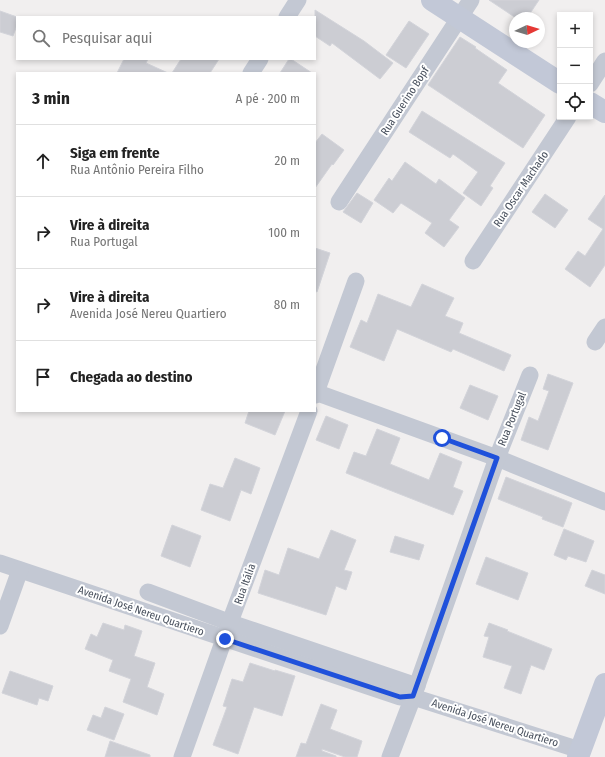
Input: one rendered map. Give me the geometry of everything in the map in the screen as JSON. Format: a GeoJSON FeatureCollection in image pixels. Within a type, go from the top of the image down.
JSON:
{"type":"FeatureCollection","features":[{"type":"Feature","properties":{"kind":"street"},"geometry":{"type":"LineString","coordinates":[[288,16],[298,0]]}},
{"type":"Feature","properties":{"kind":"street"},"geometry":{"type":"LineString","coordinates":[[432,0],[557,81]]}},
{"type":"Feature","properties":{"kind":"street","name":"Rua Guerino Bopf"},"geometry":{"type":"LineString","coordinates":[[339,202],[471,0]]}},
{"type":"Feature","properties":{"kind":"street"},"geometry":{"type":"LineString","coordinates":[[252,72],[259,60]]}},
{"type":"Feature","properties":{"kind":"street"},"geometry":{"type":"LineString","coordinates":[[593,79],[605,61]]}},
{"type":"Feature","properties":{"kind":"street"},"geometry":{"type":"LineString","coordinates":[[593,105],[605,112]]}},
{"type":"Feature","properties":{"kind":"street","name":"Rua Oscar Machado"},"geometry":{"type":"LineString","coordinates":[[473,261],[566,120]]}},
{"type":"Feature","properties":{"kind":"street"},"geometry":{"type":"LineString","coordinates":[[316,390],[356,281]]}},
{"type":"Feature","properties":{"kind":"street"},"geometry":{"type":"LineString","coordinates":[[595,342],[605,327]]}},
{"type":"Feature","properties":{"kind":"street","name":"Rua Portugal"},"geometry":{"type":"LineString","coordinates":[[390,757],[415,691],[497,458],[530,375]]}},
{"type":"Feature","properties":{"kind":"street"},"geometry":{"type":"LineString","coordinates":[[316,393],[497,458],[605,502]]}},
{"type":"Feature","properties":{"kind":"street","name":"Rua Itália"},"geometry":{"type":"LineString","coordinates":[[182,757],[309,412]]}},
{"type":"Feature","properties":{"kind":"street","name":"Avenida José Nereu Quartiero"},"geometry":{"type":"LineString","coordinates":[[0,563],[400,697],[415,691]]}},
{"type":"Feature","properties":{"kind":"street"},"geometry":{"type":"LineString","coordinates":[[0,626],[20,570]]}},
{"type":"Feature","properties":{"kind":"street","name":"Avenida José Nereu Quartiero"},"geometry":{"type":"LineString","coordinates":[[148,592],[579,753]]}},
{"type":"Feature","properties":{"kind":"street"},"geometry":{"type":"LineString","coordinates":[[579,753],[605,684]]}},
{"type":"Feature","properties":{"kind":"building"},"geometry":{"type":"Polygon","coordinates":[[[489,0],[539,0],[531,12],[509,12],[509,13],[489,0]]]}},
{"type":"Feature","properties":{"kind":"building"},"geometry":{"type":"Polygon","coordinates":[[[315,10],[364,41],[393,63],[380,79],[332,43],[330,46],[316,37],[315,10]]]}},
{"type":"Feature","properties":{"kind":"building"},"geometry":{"type":"Polygon","coordinates":[[[0,11],[16,17],[16,28],[13,36],[0,32],[0,11]]]}},
{"type":"Feature","properties":{"kind":"building"},"geometry":{"type":"Polygon","coordinates":[[[409,21],[429,34],[406,68],[386,55],[409,21]]]}},
{"type":"Feature","properties":{"kind":"building"},"geometry":{"type":"Polygon","coordinates":[[[460,37],[507,70],[498,83],[545,115],[523,148],[428,85],[460,37]]]}},
{"type":"Feature","properties":{"kind":"building"},"geometry":{"type":"Polygon","coordinates":[[[124,60],[148,60],[146,63],[166,72],[118,72],[124,60]]]}},
{"type":"Feature","properties":{"kind":"building"},"geometry":{"type":"Polygon","coordinates":[[[180,60],[218,60],[211,72],[173,72],[180,60]]]}},
{"type":"Feature","properties":{"kind":"building"},"geometry":{"type":"Polygon","coordinates":[[[288,60],[292,60],[310,72],[281,72],[288,60]]]}},
{"type":"Feature","properties":{"kind":"building"},"geometry":{"type":"Polygon","coordinates":[[[422,111],[505,163],[490,186],[493,188],[481,206],[463,193],[478,172],[453,154],[450,158],[409,132],[422,111]]]}},
{"type":"Feature","properties":{"kind":"building"},"geometry":{"type":"Polygon","coordinates":[[[322,134],[344,150],[316,187],[316,142],[322,134]]]}},
{"type":"Feature","properties":{"kind":"building"},"geometry":{"type":"Polygon","coordinates":[[[405,162],[436,184],[439,179],[465,198],[449,220],[459,227],[444,247],[425,233],[432,223],[401,203],[393,213],[374,200],[389,178],[392,181],[405,162]]]}},
{"type":"Feature","properties":{"kind":"building"},"geometry":{"type":"Polygon","coordinates":[[[357,193],[373,203],[361,223],[343,212],[357,193]]]}},
{"type":"Feature","properties":{"kind":"building"},"geometry":{"type":"Polygon","coordinates":[[[545,194],[568,210],[555,228],[532,212],[545,194]]]}},
{"type":"Feature","properties":{"kind":"building"},"geometry":{"type":"Polygon","coordinates":[[[605,195],[605,265],[590,287],[565,269],[578,251],[585,256],[603,229],[588,219],[605,195]]]}},
{"type":"Feature","properties":{"kind":"building"},"geometry":{"type":"Polygon","coordinates":[[[316,248],[330,253],[316,292],[316,248]]]}},
{"type":"Feature","properties":{"kind":"building"},"geometry":{"type":"Polygon","coordinates":[[[422,284],[454,298],[445,316],[463,323],[459,333],[511,355],[504,371],[453,349],[451,352],[397,329],[384,361],[350,347],[361,320],[367,323],[378,294],[411,307],[422,284]]]}},
{"type":"Feature","properties":{"kind":"building"},"geometry":{"type":"Polygon","coordinates":[[[548,374],[573,383],[548,450],[521,440],[529,417],[538,421],[549,391],[543,389],[548,374]]]}},
{"type":"Feature","properties":{"kind":"building"},"geometry":{"type":"Polygon","coordinates":[[[470,385],[498,396],[488,420],[460,408],[470,385]]]}},
{"type":"Feature","properties":{"kind":"building"},"geometry":{"type":"Polygon","coordinates":[[[249,412],[285,412],[275,435],[245,423],[249,412]]]}},
{"type":"Feature","properties":{"kind":"building"},"geometry":{"type":"Polygon","coordinates":[[[326,416],[348,425],[339,449],[316,440],[326,416]]]}},
{"type":"Feature","properties":{"kind":"building"},"geometry":{"type":"Polygon","coordinates":[[[377,429],[400,438],[390,464],[429,480],[440,453],[462,462],[453,487],[463,491],[453,515],[346,473],[354,452],[366,456],[377,429]]]}},
{"type":"Feature","properties":{"kind":"building"},"geometry":{"type":"Polygon","coordinates":[[[235,458],[260,468],[251,494],[241,490],[230,521],[201,510],[210,484],[223,488],[235,458]]]}},
{"type":"Feature","properties":{"kind":"building"},"geometry":{"type":"Polygon","coordinates":[[[506,477],[572,503],[563,527],[542,519],[543,517],[498,499],[506,477]]]}},
{"type":"Feature","properties":{"kind":"building"},"geometry":{"type":"Polygon","coordinates":[[[172,525],[201,536],[190,567],[161,556],[172,525]]]}},
{"type":"Feature","properties":{"kind":"building"},"geometry":{"type":"Polygon","coordinates":[[[564,529],[594,541],[586,562],[568,556],[566,560],[554,555],[564,529]]]}},
{"type":"Feature","properties":{"kind":"building"},"geometry":{"type":"Polygon","coordinates":[[[331,530],[356,540],[344,570],[352,572],[346,590],[336,586],[326,615],[258,593],[265,570],[279,575],[288,548],[319,559],[331,530]]]}},
{"type":"Feature","properties":{"kind":"building"},"geometry":{"type":"Polygon","coordinates":[[[395,536],[424,545],[419,560],[390,552],[395,536]]]}},
{"type":"Feature","properties":{"kind":"building"},"geometry":{"type":"Polygon","coordinates":[[[486,557],[528,573],[518,600],[476,584],[486,557]]]}},
{"type":"Feature","properties":{"kind":"building"},"geometry":{"type":"Polygon","coordinates":[[[592,570],[605,575],[605,594],[585,586],[592,570]]]}},
{"type":"Feature","properties":{"kind":"building"},"geometry":{"type":"Polygon","coordinates":[[[103,623],[124,630],[125,625],[142,631],[134,656],[155,663],[147,687],[164,694],[157,715],[123,702],[131,679],[109,671],[113,660],[85,649],[91,634],[97,637],[103,623]]]}},
{"type":"Feature","properties":{"kind":"building"},"geometry":{"type":"Polygon","coordinates":[[[489,623],[552,649],[544,670],[531,665],[521,694],[504,688],[512,666],[483,657],[489,637],[484,636],[489,623]]]}},
{"type":"Feature","properties":{"kind":"building"},"geometry":{"type":"Polygon","coordinates":[[[250,663],[295,676],[282,716],[254,707],[238,754],[213,745],[227,707],[223,706],[232,679],[243,682],[250,663]]]}},
{"type":"Feature","properties":{"kind":"building"},"geometry":{"type":"Polygon","coordinates":[[[10,671],[53,686],[48,701],[39,698],[37,705],[2,693],[10,671]]]}},
{"type":"Feature","properties":{"kind":"building"},"geometry":{"type":"Polygon","coordinates":[[[321,704],[337,710],[330,729],[362,741],[357,757],[345,757],[322,749],[322,751],[336,757],[296,757],[301,743],[306,744],[321,704]]]}},
{"type":"Feature","properties":{"kind":"building"},"geometry":{"type":"Polygon","coordinates":[[[105,707],[124,714],[114,740],[87,730],[93,715],[101,718],[105,707]]]}},
{"type":"Feature","properties":{"kind":"building"},"geometry":{"type":"Polygon","coordinates":[[[110,741],[150,755],[150,757],[105,757],[110,741]]]}},
{"type":"Feature","properties":{"kind":"route"},"geometry":{"type":"LineString","coordinates":[[225,639],[400,697],[413,696],[497,458],[442,438]]}}]}
